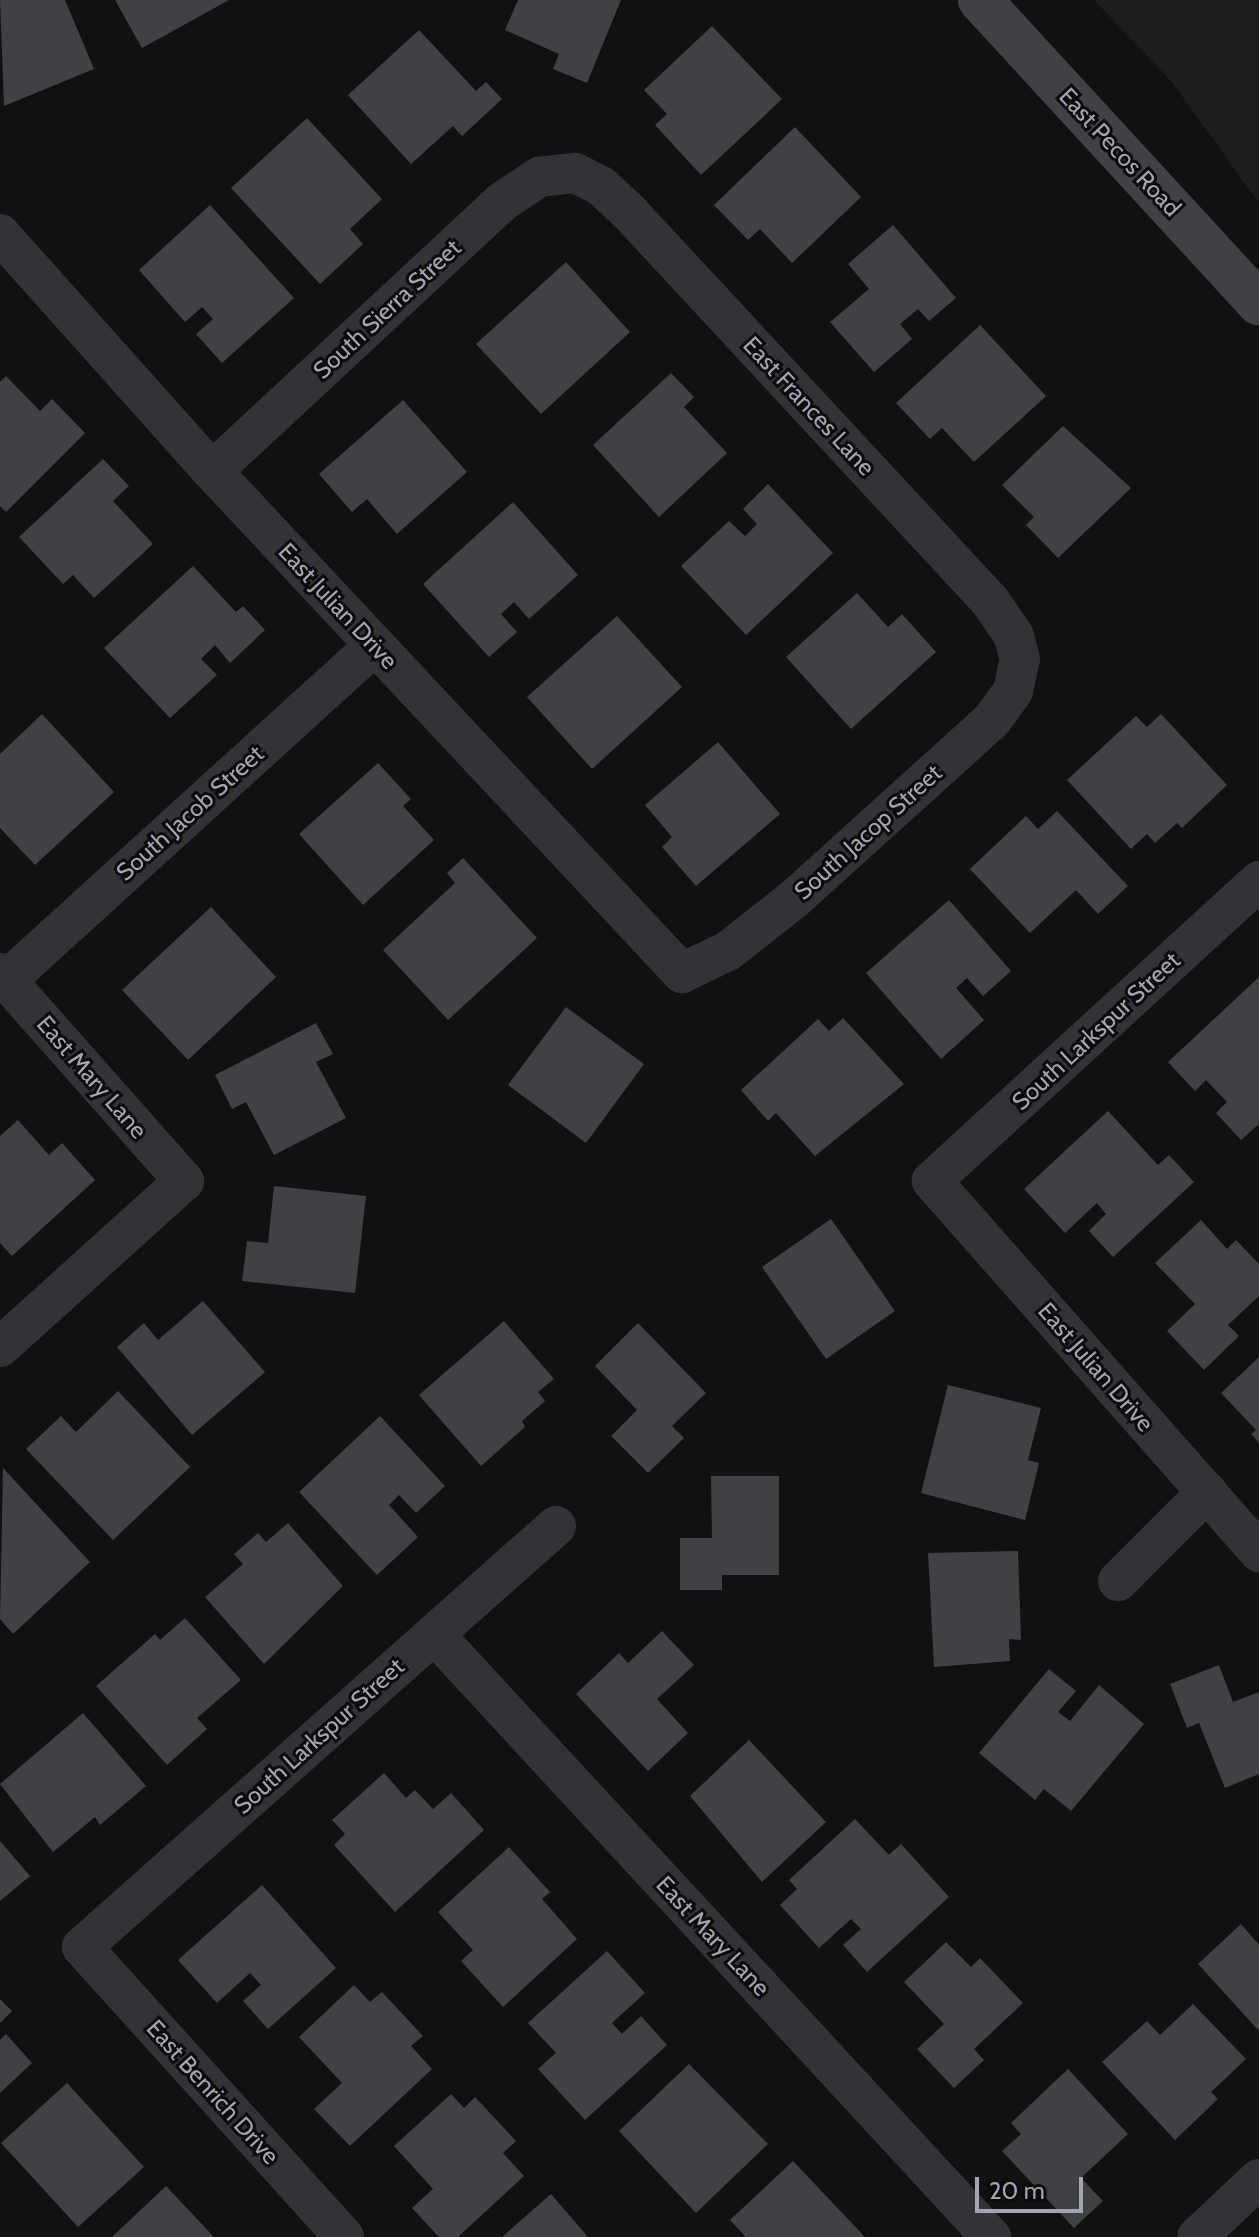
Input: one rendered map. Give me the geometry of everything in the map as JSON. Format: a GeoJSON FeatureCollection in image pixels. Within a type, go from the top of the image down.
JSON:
{"type":"FeatureCollection","features":[{"type":"Feature","properties":{"kind":"main road","name":"East Pecos Road"},"geometry":{"type":"LineString","coordinates":[[980,0],[1259,303]]}},
{"type":"Feature","properties":{"kind":"street","name":"South Sierra Street"},"geometry":{"type":"LineString","coordinates":[[212,471],[503,201],[539,177],[575,173]]}},
{"type":"Feature","properties":{"kind":"street","name":"East Frances Lane"},"geometry":{"type":"LineString","coordinates":[[575,173],[601,186],[629,212],[990,601],[1014,636],[1020,659]]}},
{"type":"Feature","properties":{"kind":"street","name":"East Julian Drive"},"geometry":{"type":"LineString","coordinates":[[0,234],[212,471],[682,973]]}},
{"type":"Feature","properties":{"kind":"street","name":"South Jacob Street"},"geometry":{"type":"LineString","coordinates":[[3,976],[374,646]]}},
{"type":"Feature","properties":{"kind":"street","name":"South Jacop Street"},"geometry":{"type":"LineString","coordinates":[[682,973],[728,951],[794,899],[992,720],[1013,691],[1020,659]]}},
{"type":"Feature","properties":{"kind":"street","name":"South Larkspur Street"},"geometry":{"type":"LineString","coordinates":[[932,1181],[1259,881]]}},
{"type":"Feature","properties":{"kind":"street","name":"East Mary Lane"},"geometry":{"type":"LineString","coordinates":[[0,1347],[184,1181],[3,976]]}},
{"type":"Feature","properties":{"kind":"street","name":"East Julian Drive"},"geometry":{"type":"LineString","coordinates":[[932,1181],[1259,1552]]}},
{"type":"Feature","properties":{"kind":"street"},"geometry":{"type":"LineString","coordinates":[[1118,1581],[1207,1492]]}},
{"type":"Feature","properties":{"kind":"street","name":"South Larkspur Street"},"geometry":{"type":"LineString","coordinates":[[82,1947],[556,1526]]}},
{"type":"Feature","properties":{"kind":"street","name":"East Mary Lane"},"geometry":{"type":"LineString","coordinates":[[434,1634],[991,2237]]}},
{"type":"Feature","properties":{"kind":"street","name":"East Benrich Drive"},"geometry":{"type":"LineString","coordinates":[[82,1947],[344,2237]]}},
{"type":"Feature","properties":{"kind":"street"},"geometry":{"type":"LineString","coordinates":[[1197,2237],[1259,2179]]}},
{"type":"Feature","properties":{"kind":"shaded area"},"geometry":{"type":"Polygon","coordinates":[[[1094,0],[1259,0],[1259,203],[1171,81],[1094,0]]]}},
{"type":"Feature","properties":{"kind":"building"},"geometry":{"type":"Polygon","coordinates":[[[0,0],[65,0],[94,69],[4,106],[0,0]]]}},
{"type":"Feature","properties":{"kind":"building"},"geometry":{"type":"Polygon","coordinates":[[[115,0],[229,0],[142,48],[115,0]]]}},
{"type":"Feature","properties":{"kind":"building"},"geometry":{"type":"Polygon","coordinates":[[[518,0],[621,0],[587,83],[553,69],[559,54],[505,30],[518,0]]]}},
{"type":"Feature","properties":{"kind":"building"},"geometry":{"type":"Polygon","coordinates":[[[712,26],[782,99],[701,175],[655,125],[667,114],[644,90],[712,26]]]}},
{"type":"Feature","properties":{"kind":"building"},"geometry":{"type":"Polygon","coordinates":[[[419,30],[476,91],[486,82],[502,99],[462,136],[453,126],[411,164],[348,95],[419,30]]]}},
{"type":"Feature","properties":{"kind":"building"},"geometry":{"type":"Polygon","coordinates":[[[307,118],[382,199],[350,229],[363,244],[320,284],[231,188],[307,118]]]}},
{"type":"Feature","properties":{"kind":"building"},"geometry":{"type":"Polygon","coordinates":[[[795,127],[861,197],[792,263],[760,229],[748,240],[714,205],[795,127]]]}},
{"type":"Feature","properties":{"kind":"building"},"geometry":{"type":"Polygon","coordinates":[[[210,205],[294,298],[222,363],[196,334],[213,319],[202,307],[185,322],[139,270],[210,205]]]}},
{"type":"Feature","properties":{"kind":"building"},"geometry":{"type":"Polygon","coordinates":[[[893,225],[956,298],[929,321],[918,309],[900,324],[912,339],[874,372],[830,322],[869,289],[848,264],[893,225]]]}},
{"type":"Feature","properties":{"kind":"building"},"geometry":{"type":"Polygon","coordinates":[[[566,262],[630,332],[541,414],[476,344],[566,262]]]}},
{"type":"Feature","properties":{"kind":"building"},"geometry":{"type":"Polygon","coordinates":[[[980,325],[1046,396],[974,462],[942,428],[930,439],[896,403],[980,325]]]}},
{"type":"Feature","properties":{"kind":"building"},"geometry":{"type":"Polygon","coordinates":[[[671,373],[694,397],[684,407],[727,453],[659,517],[593,445],[671,373]]]}},
{"type":"Feature","properties":{"kind":"building"},"geometry":{"type":"Polygon","coordinates":[[[6,376],[40,411],[52,399],[85,433],[6,512],[0,506],[0,382],[6,376]]]}},
{"type":"Feature","properties":{"kind":"building"},"geometry":{"type":"Polygon","coordinates":[[[403,400],[467,472],[397,534],[367,499],[352,512],[319,474],[403,400]]]}},
{"type":"Feature","properties":{"kind":"building"},"geometry":{"type":"Polygon","coordinates":[[[1063,426],[1131,488],[1058,558],[1026,525],[1034,517],[1002,485],[1063,426]]]}},
{"type":"Feature","properties":{"kind":"building"},"geometry":{"type":"Polygon","coordinates":[[[103,459],[129,486],[113,501],[153,544],[94,598],[73,575],[63,584],[19,537],[103,459]]]}},
{"type":"Feature","properties":{"kind":"building"},"geometry":{"type":"Polygon","coordinates":[[[768,484],[833,553],[746,635],[681,566],[729,521],[745,536],[757,524],[743,509],[768,484]]]}},
{"type":"Feature","properties":{"kind":"building"},"geometry":{"type":"Polygon","coordinates":[[[513,502],[578,575],[529,619],[514,602],[501,614],[517,632],[489,657],[423,584],[513,502]]]}},
{"type":"Feature","properties":{"kind":"building"},"geometry":{"type":"Polygon","coordinates":[[[193,566],[236,612],[243,606],[265,630],[230,663],[215,645],[201,659],[217,675],[170,718],[104,648],[193,566]]]}},
{"type":"Feature","properties":{"kind":"building"},"geometry":{"type":"Polygon","coordinates":[[[857,593],[888,627],[902,614],[936,652],[851,729],[786,657],[857,593]]]}},
{"type":"Feature","properties":{"kind":"building"},"geometry":{"type":"Polygon","coordinates":[[[617,616],[682,687],[592,769],[527,697],[617,616]]]}},
{"type":"Feature","properties":{"kind":"building"},"geometry":{"type":"Polygon","coordinates":[[[42,714],[114,792],[35,865],[0,828],[0,754],[42,714]]]}},
{"type":"Feature","properties":{"kind":"building"},"geometry":{"type":"Polygon","coordinates":[[[1161,714],[1227,785],[1182,828],[1177,823],[1155,843],[1147,834],[1131,849],[1067,780],[1136,716],[1147,727],[1161,714]]]}},
{"type":"Feature","properties":{"kind":"building"},"geometry":{"type":"Polygon","coordinates":[[[718,742],[780,814],[696,886],[662,847],[672,837],[645,805],[718,742]]]}},
{"type":"Feature","properties":{"kind":"building"},"geometry":{"type":"Polygon","coordinates":[[[378,763],[411,799],[403,806],[434,840],[363,905],[299,834],[378,763]]]}},
{"type":"Feature","properties":{"kind":"building"},"geometry":{"type":"Polygon","coordinates":[[[1057,811],[1128,886],[1098,914],[1076,890],[1030,933],[970,869],[1026,816],[1038,829],[1057,811]]]}},
{"type":"Feature","properties":{"kind":"building"},"geometry":{"type":"Polygon","coordinates":[[[463,858],[537,938],[448,1020],[383,950],[455,883],[447,873],[463,858]]]}},
{"type":"Feature","properties":{"kind":"building"},"geometry":{"type":"Polygon","coordinates":[[[949,900],[1011,971],[983,996],[967,978],[956,988],[984,1020],[941,1059],[866,973],[949,900]]]}},
{"type":"Feature","properties":{"kind":"building"},"geometry":{"type":"Polygon","coordinates":[[[211,907],[276,977],[188,1060],[122,990],[211,907]]]}},
{"type":"Feature","properties":{"kind":"building"},"geometry":{"type":"Polygon","coordinates":[[[1259,977],[1259,1124],[1241,1140],[1216,1113],[1227,1102],[1206,1080],[1195,1091],[1168,1062],[1259,977]]]}},
{"type":"Feature","properties":{"kind":"building"},"geometry":{"type":"Polygon","coordinates":[[[566,1007],[644,1064],[586,1143],[508,1085],[566,1007]]]}},
{"type":"Feature","properties":{"kind":"building"},"geometry":{"type":"Polygon","coordinates":[[[843,1018],[904,1084],[815,1156],[776,1113],[768,1121],[741,1090],[818,1019],[829,1031],[843,1018]]]}},
{"type":"Feature","properties":{"kind":"building"},"geometry":{"type":"Polygon","coordinates":[[[316,1023],[333,1054],[316,1062],[346,1118],[274,1155],[246,1102],[232,1109],[215,1075],[316,1023]]]}},
{"type":"Feature","properties":{"kind":"building"},"geometry":{"type":"Polygon","coordinates":[[[1108,1111],[1158,1165],[1169,1155],[1194,1182],[1113,1257],[1089,1231],[1106,1214],[1097,1203],[1065,1233],[1024,1189],[1108,1111]]]}},
{"type":"Feature","properties":{"kind":"building"},"geometry":{"type":"Polygon","coordinates":[[[18,1120],[49,1155],[62,1143],[95,1180],[12,1256],[0,1243],[0,1136],[18,1120]]]}},
{"type":"Feature","properties":{"kind":"building"},"geometry":{"type":"Polygon","coordinates":[[[274,1186],[366,1196],[355,1293],[242,1281],[247,1241],[268,1243],[274,1186]]]}},
{"type":"Feature","properties":{"kind":"building"},"geometry":{"type":"Polygon","coordinates":[[[831,1219],[895,1311],[826,1359],[762,1267],[831,1219]]]}},
{"type":"Feature","properties":{"kind":"building"},"geometry":{"type":"Polygon","coordinates":[[[1201,1220],[1227,1249],[1236,1240],[1259,1264],[1259,1296],[1228,1325],[1239,1336],[1204,1370],[1167,1331],[1195,1304],[1155,1263],[1201,1220]]]}},
{"type":"Feature","properties":{"kind":"building"},"geometry":{"type":"Polygon","coordinates":[[[203,1301],[265,1372],[192,1435],[117,1347],[144,1323],[158,1340],[203,1301]]]}},
{"type":"Feature","properties":{"kind":"building"},"geometry":{"type":"Polygon","coordinates":[[[504,1321],[554,1379],[538,1392],[545,1401],[522,1421],[525,1427],[481,1466],[419,1395],[504,1321]]]}},
{"type":"Feature","properties":{"kind":"building"},"geometry":{"type":"Polygon","coordinates":[[[638,1323],[706,1393],[672,1426],[684,1438],[648,1473],[611,1436],[637,1410],[595,1366],[638,1323]]]}},
{"type":"Feature","properties":{"kind":"building"},"geometry":{"type":"Polygon","coordinates":[[[1259,1357],[1259,1443],[1251,1434],[1256,1430],[1221,1393],[1259,1357]]]}},
{"type":"Feature","properties":{"kind":"building"},"geometry":{"type":"Polygon","coordinates":[[[948,1385],[1041,1408],[1028,1460],[1039,1463],[1025,1520],[921,1493],[948,1385]]]}},
{"type":"Feature","properties":{"kind":"building"},"geometry":{"type":"Polygon","coordinates":[[[118,1391],[190,1467],[113,1540],[26,1449],[61,1416],[76,1432],[118,1391]]]}},
{"type":"Feature","properties":{"kind":"building"},"geometry":{"type":"Polygon","coordinates":[[[380,1416],[445,1486],[416,1513],[399,1495],[389,1505],[418,1537],[377,1575],[299,1492],[380,1416]]]}},
{"type":"Feature","properties":{"kind":"building"},"geometry":{"type":"Polygon","coordinates":[[[3,1468],[90,1562],[13,1634],[0,1619],[3,1468]]]}},
{"type":"Feature","properties":{"kind":"building"},"geometry":{"type":"Polygon","coordinates":[[[711,1476],[779,1476],[779,1575],[722,1575],[722,1590],[680,1590],[680,1538],[712,1538],[711,1476]]]}},
{"type":"Feature","properties":{"kind":"building"},"geometry":{"type":"Polygon","coordinates":[[[288,1523],[343,1586],[264,1664],[205,1597],[243,1564],[234,1554],[258,1533],[266,1542],[288,1523]]]}},
{"type":"Feature","properties":{"kind":"building"},"geometry":{"type":"Polygon","coordinates":[[[1018,1551],[1021,1640],[1009,1639],[1010,1661],[934,1667],[928,1553],[1018,1551]]]}},
{"type":"Feature","properties":{"kind":"building"},"geometry":{"type":"Polygon","coordinates":[[[185,1618],[241,1680],[197,1718],[207,1729],[167,1765],[96,1686],[155,1634],[160,1640],[185,1618]]]}},
{"type":"Feature","properties":{"kind":"building"},"geometry":{"type":"Polygon","coordinates":[[[662,1631],[694,1665],[657,1699],[688,1733],[648,1771],[576,1694],[619,1653],[628,1663],[662,1631]]]}},
{"type":"Feature","properties":{"kind":"building"},"geometry":{"type":"Polygon","coordinates":[[[1219,1665],[1233,1702],[1259,1692],[1259,1774],[1225,1788],[1199,1723],[1187,1728],[1170,1684],[1219,1665]]]}},
{"type":"Feature","properties":{"kind":"building"},"geometry":{"type":"Polygon","coordinates":[[[1049,1669],[1076,1691],[1058,1712],[1070,1721],[1099,1685],[1144,1724],[1071,1811],[1044,1789],[1035,1800],[979,1753],[1049,1669]]]}},
{"type":"Feature","properties":{"kind":"building"},"geometry":{"type":"Polygon","coordinates":[[[83,1713],[146,1786],[100,1825],[95,1817],[53,1852],[0,1784],[83,1713]]]}},
{"type":"Feature","properties":{"kind":"building"},"geometry":{"type":"Polygon","coordinates":[[[749,1740],[826,1822],[762,1882],[690,1796],[749,1740]]]}},
{"type":"Feature","properties":{"kind":"building"},"geometry":{"type":"Polygon","coordinates":[[[384,1773],[406,1798],[415,1790],[433,1809],[451,1793],[484,1830],[395,1912],[334,1845],[345,1834],[332,1820],[384,1773]]]}},
{"type":"Feature","properties":{"kind":"building"},"geometry":{"type":"Polygon","coordinates":[[[855,1819],[889,1855],[901,1844],[949,1897],[867,1972],[843,1945],[861,1929],[851,1919],[819,1948],[780,1905],[797,1889],[789,1880],[855,1819]]]}},
{"type":"Feature","properties":{"kind":"building"},"geometry":{"type":"Polygon","coordinates":[[[0,1841],[30,1876],[0,1901],[0,1841]]]}},
{"type":"Feature","properties":{"kind":"building"},"geometry":{"type":"Polygon","coordinates":[[[509,1847],[550,1892],[542,1899],[577,1939],[503,2007],[461,1961],[473,1950],[438,1912],[509,1847]]]}},
{"type":"Feature","properties":{"kind":"building"},"geometry":{"type":"Polygon","coordinates":[[[262,1885],[336,1968],[268,2029],[243,2001],[261,1985],[250,1973],[217,2003],[178,1960],[262,1885]]]}},
{"type":"Feature","properties":{"kind":"building"},"geometry":{"type":"Polygon","coordinates":[[[1241,1924],[1259,1945],[1259,2031],[1198,1964],[1241,1924]]]}},
{"type":"Feature","properties":{"kind":"building"},"geometry":{"type":"Polygon","coordinates":[[[946,1942],[971,1967],[980,1958],[1023,2003],[974,2049],[984,2060],[954,2088],[917,2049],[944,2024],[904,1982],[946,1942]]]}},
{"type":"Feature","properties":{"kind":"building"},"geometry":{"type":"Polygon","coordinates":[[[607,1951],[645,1993],[612,2023],[622,2034],[641,2016],[667,2045],[585,2120],[538,2069],[556,2053],[528,2023],[607,1951]]]}},
{"type":"Feature","properties":{"kind":"building"},"geometry":{"type":"Polygon","coordinates":[[[354,1985],[370,2002],[382,1992],[423,2036],[411,2046],[432,2069],[350,2146],[314,2109],[342,2083],[299,2037],[354,1985]]]}},
{"type":"Feature","properties":{"kind":"building"},"geometry":{"type":"Polygon","coordinates":[[[0,1999],[12,2011],[0,2023],[0,1999]]]}},
{"type":"Feature","properties":{"kind":"building"},"geometry":{"type":"Polygon","coordinates":[[[1193,2004],[1246,2059],[1211,2092],[1218,2099],[1175,2140],[1102,2062],[1147,2021],[1160,2035],[1193,2004]]]}},
{"type":"Feature","properties":{"kind":"building"},"geometry":{"type":"Polygon","coordinates":[[[6,2034],[32,2063],[0,2093],[0,2040],[6,2034]]]}},
{"type":"Feature","properties":{"kind":"building"},"geometry":{"type":"Polygon","coordinates":[[[689,2064],[768,2144],[696,2213],[619,2131],[689,2064]]]}},
{"type":"Feature","properties":{"kind":"building"},"geometry":{"type":"Polygon","coordinates":[[[1068,2069],[1128,2134],[1081,2178],[1103,2201],[1074,2228],[1002,2151],[1021,2134],[1011,2123],[1068,2069]]]}},
{"type":"Feature","properties":{"kind":"building"},"geometry":{"type":"Polygon","coordinates":[[[67,2083],[144,2167],[78,2227],[1,2143],[67,2083]]]}},
{"type":"Feature","properties":{"kind":"building"},"geometry":{"type":"Polygon","coordinates":[[[451,2094],[464,2108],[475,2097],[516,2141],[503,2153],[524,2176],[458,2237],[439,2237],[412,2208],[433,2189],[394,2146],[451,2094]]]}},
{"type":"Feature","properties":{"kind":"building"},"geometry":{"type":"Polygon","coordinates":[[[793,2161],[865,2237],[746,2237],[730,2220],[793,2161]]]}},
{"type":"Feature","properties":{"kind":"building"},"geometry":{"type":"Polygon","coordinates":[[[166,2186],[214,2237],[112,2237],[166,2186]]]}},
{"type":"Feature","properties":{"kind":"building"},"geometry":{"type":"Polygon","coordinates":[[[551,2194],[588,2237],[502,2237],[551,2194]]]}}]}
